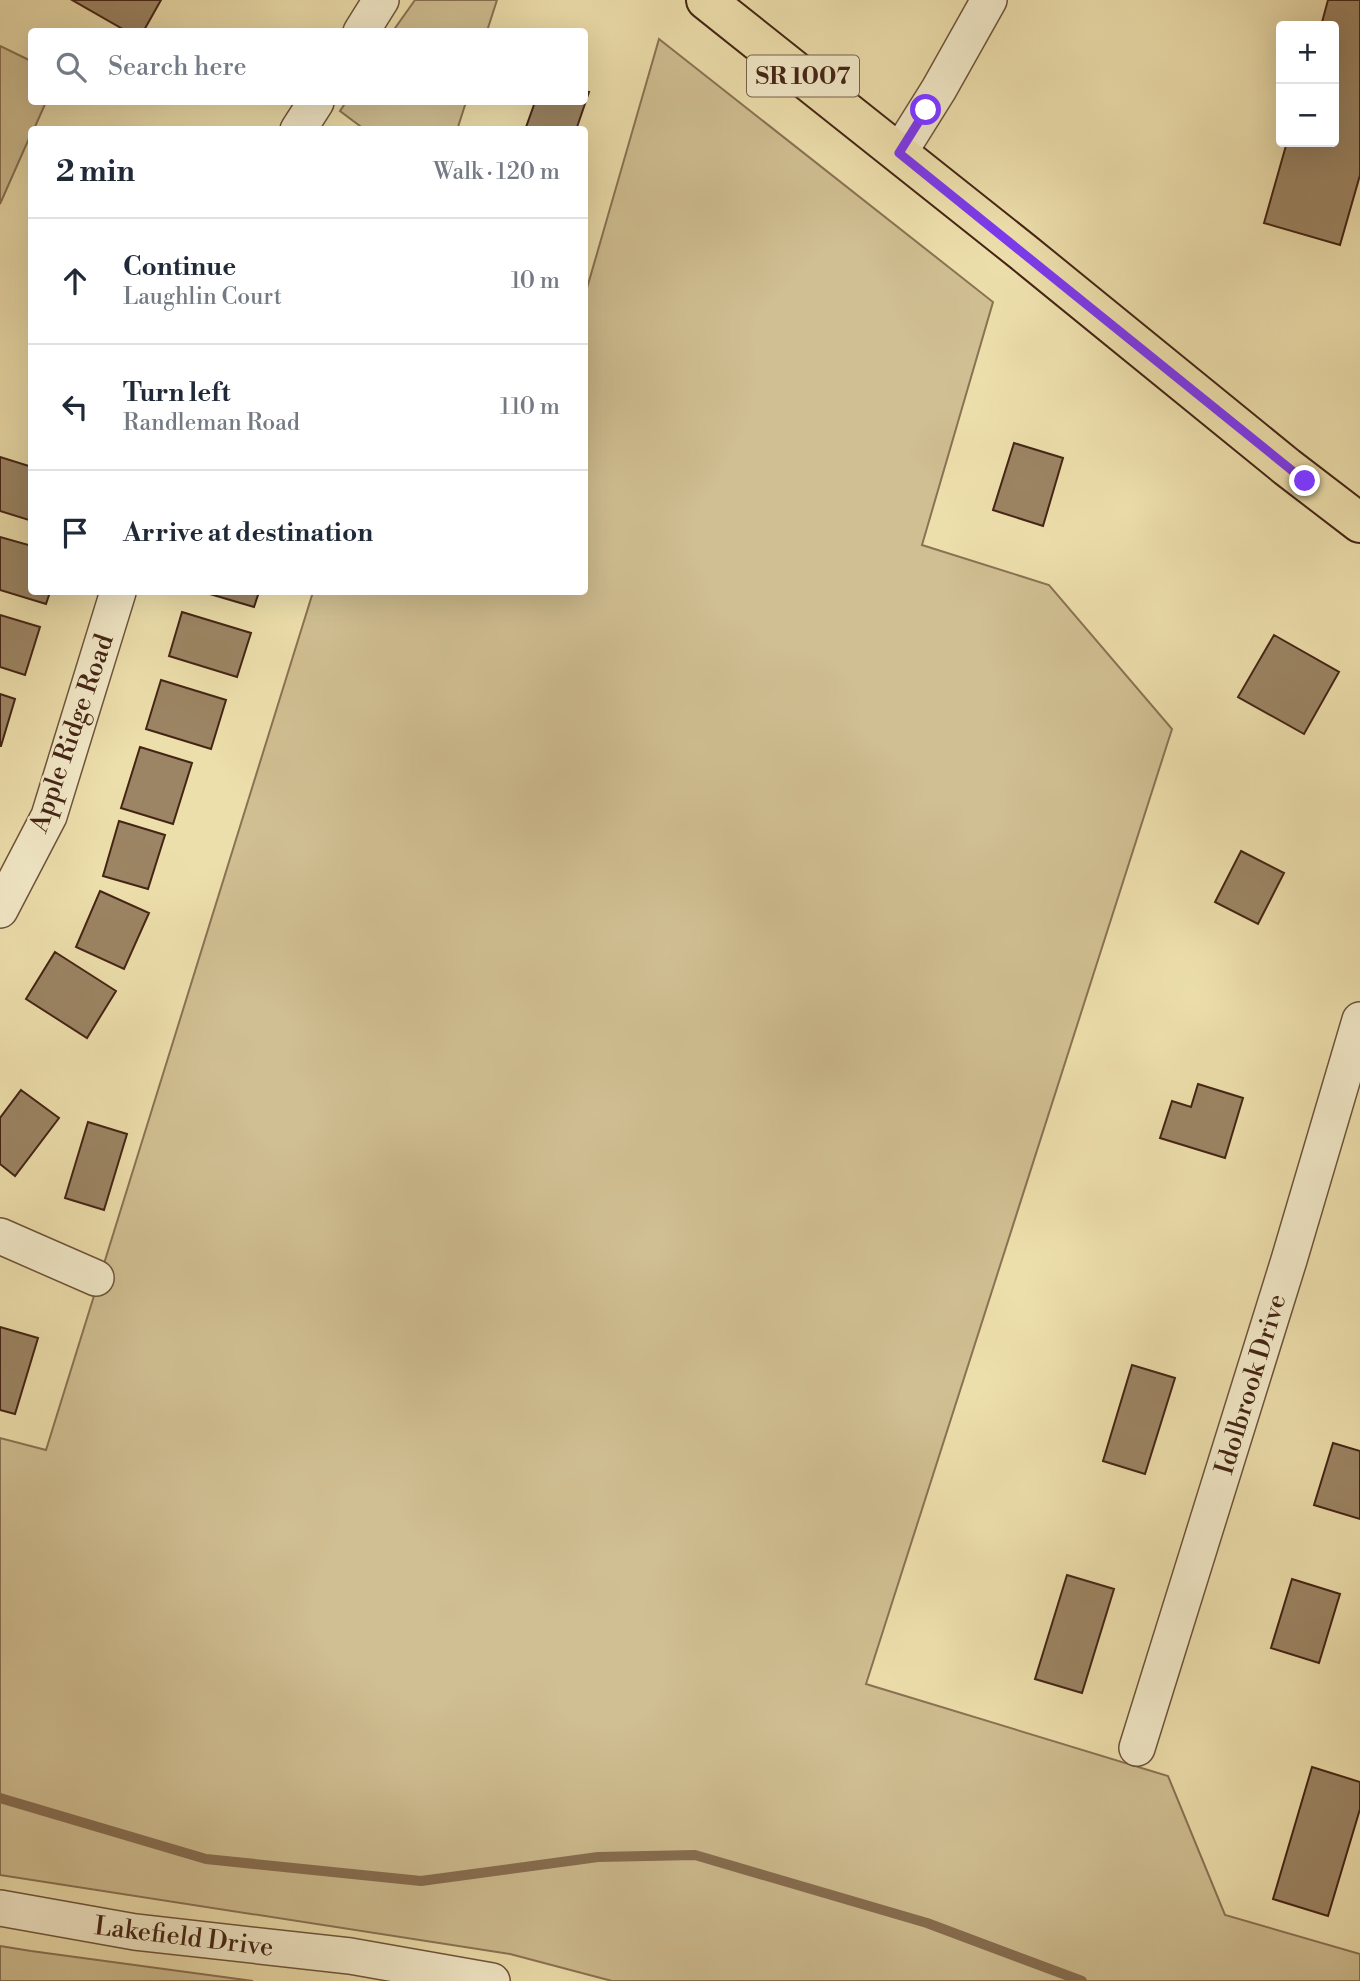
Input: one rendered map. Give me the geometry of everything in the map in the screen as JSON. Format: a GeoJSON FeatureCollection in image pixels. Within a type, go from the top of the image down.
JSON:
{"type":"FeatureCollection","features":[{"type":"Feature","properties":{"kind":"main road","name":"SR 1007"},"geometry":{"type":"LineString","coordinates":[[706,0],[1360,523]]}},
{"type":"Feature","properties":{"kind":"street"},"geometry":{"type":"LineString","coordinates":[[364,28],[381,0]]}},
{"type":"Feature","properties":{"kind":"street"},"geometry":{"type":"LineString","coordinates":[[899,153],[989,0]]}},
{"type":"Feature","properties":{"kind":"street"},"geometry":{"type":"LineString","coordinates":[[301,126],[314,105]]}},
{"type":"Feature","properties":{"kind":"street","name":"Apple Ridge Road"},"geometry":{"type":"LineString","coordinates":[[0,910],[49,816],[117,595]]}},
{"type":"Feature","properties":{"kind":"street","name":"Idolbrook Drive"},"geometry":{"type":"LineString","coordinates":[[1137,1748],[1289,1260],[1360,1020]]}},
{"type":"Feature","properties":{"kind":"street"},"geometry":{"type":"LineString","coordinates":[[0,1236],[96,1278]]}},
{"type":"Feature","properties":{"kind":"street","name":"Lakefield Drive"},"geometry":{"type":"LineString","coordinates":[[0,1909],[135,1932],[350,1956],[492,1981]]}},
{"type":"Feature","properties":{"kind":"shaded area"},"geometry":{"type":"Polygon","coordinates":[[[415,0],[497,0],[488,28],[395,28],[415,0]]]}},
{"type":"Feature","properties":{"kind":"shaded area"},"geometry":{"type":"Polygon","coordinates":[[[659,39],[993,302],[922,545],[1049,585],[1172,729],[866,1684],[1168,1776],[1225,1915],[1360,1954],[1360,1981],[612,1981],[510,1954],[0,1875],[0,1438],[46,1450],[312,595],[588,595],[588,285],[659,39]]]}},
{"type":"Feature","properties":{"kind":"shaded area"},"geometry":{"type":"Polygon","coordinates":[[[0,46],[28,60],[28,105],[45,105],[35,126],[28,126],[28,141],[0,204],[0,46]]]}},
{"type":"Feature","properties":{"kind":"shaded area"},"geometry":{"type":"Polygon","coordinates":[[[344,105],[465,105],[458,126],[360,126],[340,111],[344,105]]]}},
{"type":"Feature","properties":{"kind":"shaded area"},"geometry":{"type":"Polygon","coordinates":[[[0,1946],[31,1951],[253,1981],[0,1981],[0,1946]]]}},
{"type":"Feature","properties":{"kind":"building"},"geometry":{"type":"Polygon","coordinates":[[[72,0],[161,0],[145,28],[121,28],[72,0]]]}},
{"type":"Feature","properties":{"kind":"building"},"geometry":{"type":"Polygon","coordinates":[[[1328,0],[1360,0],[1360,175],[1340,245],[1264,223],[1286,147],[1339,147],[1339,21],[1322,21],[1328,0]]]}},
{"type":"Feature","properties":{"kind":"building"},"geometry":{"type":"Polygon","coordinates":[[[534,105],[585,105],[577,126],[526,126],[534,105]]]}},
{"type":"Feature","properties":{"kind":"building"},"geometry":{"type":"Polygon","coordinates":[[[1014,443],[1063,458],[1043,526],[993,510],[1014,443]]]}},
{"type":"Feature","properties":{"kind":"building"},"geometry":{"type":"Polygon","coordinates":[[[0,457],[28,466],[28,520],[0,511],[0,457]]]}},
{"type":"Feature","properties":{"kind":"building"},"geometry":{"type":"Polygon","coordinates":[[[0,537],[28,545],[28,595],[49,595],[46,604],[0,590],[0,537]]]}},
{"type":"Feature","properties":{"kind":"building"},"geometry":{"type":"Polygon","coordinates":[[[213,595],[258,595],[254,607],[213,595]]]}},
{"type":"Feature","properties":{"kind":"building"},"geometry":{"type":"Polygon","coordinates":[[[182,612],[251,633],[237,677],[169,656],[182,612]]]}},
{"type":"Feature","properties":{"kind":"building"},"geometry":{"type":"Polygon","coordinates":[[[0,615],[40,627],[25,675],[0,667],[0,615]]]}},
{"type":"Feature","properties":{"kind":"building"},"geometry":{"type":"Polygon","coordinates":[[[1274,635],[1339,672],[1304,734],[1238,697],[1274,635]]]}},
{"type":"Feature","properties":{"kind":"building"},"geometry":{"type":"Polygon","coordinates":[[[161,680],[226,700],[211,749],[146,729],[161,680]]]}},
{"type":"Feature","properties":{"kind":"building"},"geometry":{"type":"Polygon","coordinates":[[[0,694],[15,699],[1,746],[0,746],[0,694]]]}},
{"type":"Feature","properties":{"kind":"building"},"geometry":{"type":"Polygon","coordinates":[[[140,747],[192,763],[173,824],[121,808],[140,747]]]}},
{"type":"Feature","properties":{"kind":"building"},"geometry":{"type":"Polygon","coordinates":[[[119,821],[165,835],[148,889],[103,876],[119,821]]]}},
{"type":"Feature","properties":{"kind":"building"},"geometry":{"type":"Polygon","coordinates":[[[1241,851],[1284,873],[1258,924],[1215,902],[1241,851]]]}},
{"type":"Feature","properties":{"kind":"building"},"geometry":{"type":"Polygon","coordinates":[[[100,891],[149,913],[124,969],[76,947],[100,891]]]}},
{"type":"Feature","properties":{"kind":"building"},"geometry":{"type":"Polygon","coordinates":[[[55,952],[116,991],[87,1038],[26,999],[55,952]]]}},
{"type":"Feature","properties":{"kind":"building"},"geometry":{"type":"Polygon","coordinates":[[[1198,1084],[1243,1098],[1225,1158],[1160,1138],[1172,1101],[1191,1107],[1198,1084]]]}},
{"type":"Feature","properties":{"kind":"building"},"geometry":{"type":"Polygon","coordinates":[[[21,1090],[59,1118],[15,1176],[0,1164],[0,1118],[21,1090]]]}},
{"type":"Feature","properties":{"kind":"building"},"geometry":{"type":"Polygon","coordinates":[[[88,1122],[127,1134],[104,1210],[65,1198],[88,1122]]]}},
{"type":"Feature","properties":{"kind":"building"},"geometry":{"type":"Polygon","coordinates":[[[0,1327],[38,1338],[15,1414],[0,1410],[0,1327]]]}},
{"type":"Feature","properties":{"kind":"building"},"geometry":{"type":"Polygon","coordinates":[[[1132,1365],[1175,1378],[1145,1474],[1103,1461],[1132,1365]]]}},
{"type":"Feature","properties":{"kind":"building"},"geometry":{"type":"Polygon","coordinates":[[[1333,1443],[1360,1451],[1360,1519],[1314,1505],[1333,1443]]]}},
{"type":"Feature","properties":{"kind":"building"},"geometry":{"type":"Polygon","coordinates":[[[1067,1575],[1114,1589],[1082,1693],[1035,1679],[1067,1575]]]}},
{"type":"Feature","properties":{"kind":"building"},"geometry":{"type":"Polygon","coordinates":[[[1292,1579],[1340,1594],[1319,1663],[1271,1648],[1292,1579]]]}},
{"type":"Feature","properties":{"kind":"building"},"geometry":{"type":"Polygon","coordinates":[[[1312,1767],[1360,1782],[1360,1809],[1328,1916],[1273,1899],[1312,1767]]]}},
{"type":"Feature","properties":{"kind":"waterway"},"geometry":{"type":"LineString","coordinates":[[0,1798],[206,1859],[421,1881],[598,1857],[695,1855],[927,1923],[1082,1981]]}},
{"type":"Feature","properties":{"kind":"route"},"geometry":{"type":"LineString","coordinates":[[926,110],[899,153],[1305,481]]}}]}
